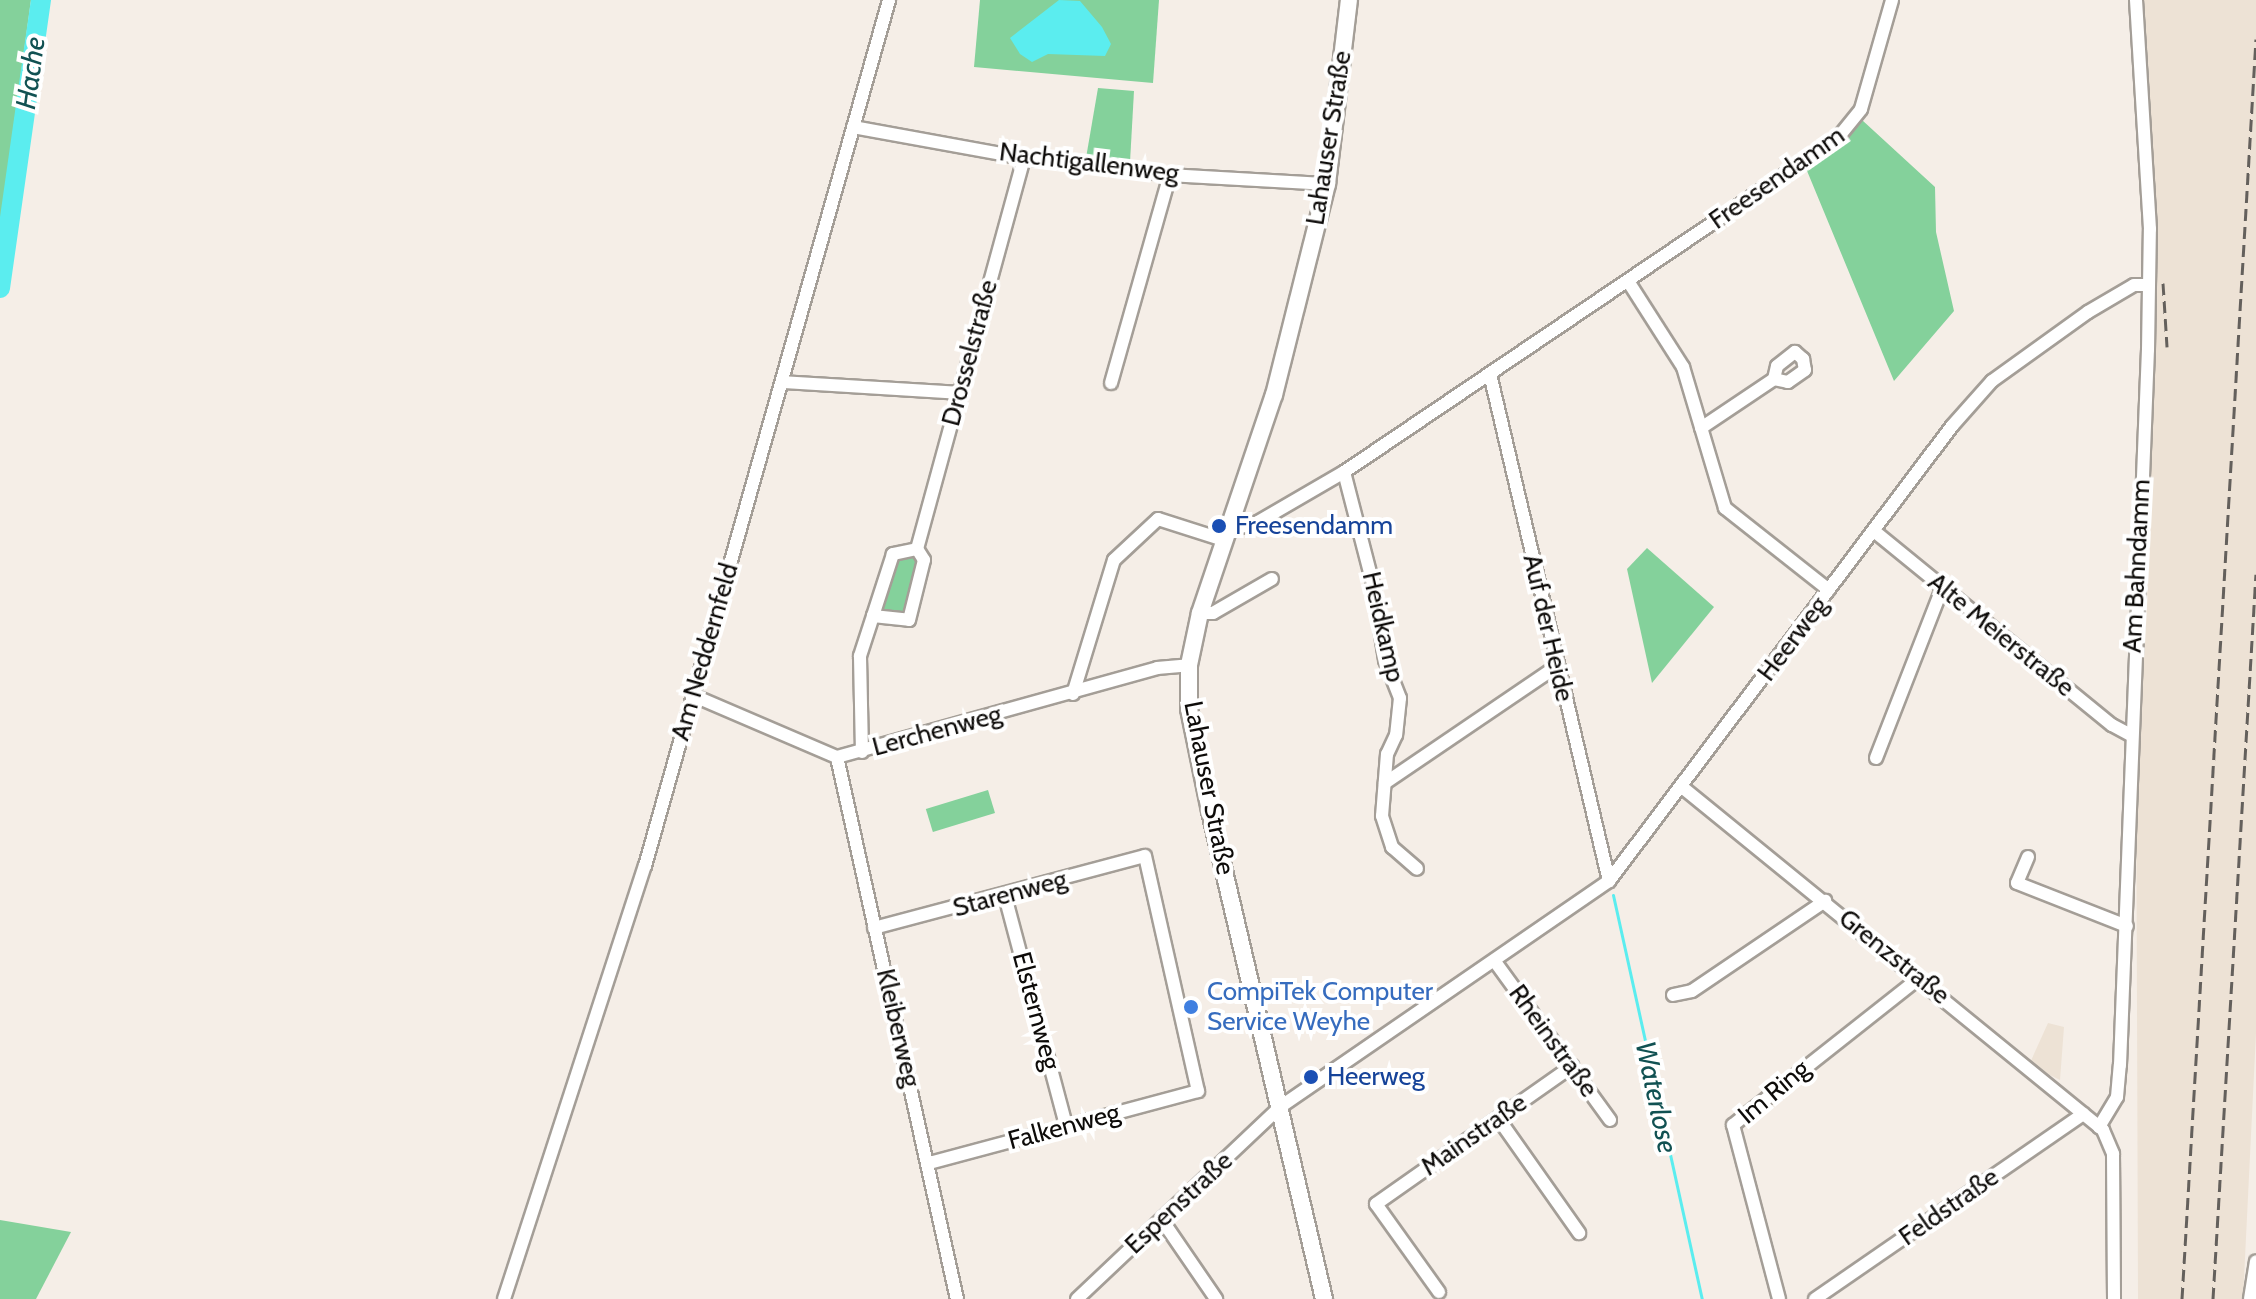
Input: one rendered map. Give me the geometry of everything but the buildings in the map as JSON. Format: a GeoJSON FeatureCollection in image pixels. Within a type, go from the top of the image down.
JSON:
{"type":"FeatureCollection","features":[{"type":"Feature","properties":{"kind":"street","name":"Am Neddernfeld"},"geometry":{"type":"LineString","coordinates":[[504,1299],[645,866],[889,0]]}},
{"type":"Feature","properties":{"kind":"street","name":"Lahauser Straße"},"geometry":{"type":"LineString","coordinates":[[1324,1299],[1210,811],[1189,709],[1189,665],[1200,613],[1274,395],[1327,184],[1349,0]]}},
{"type":"Feature","properties":{"kind":"street","name":"Freesendamm"},"geometry":{"type":"LineString","coordinates":[[1225,536],[1258,522],[1344,472],[1628,281],[1852,125],[1892,0]]}},
{"type":"Feature","properties":{"kind":"street","name":"Am Bahndamm"},"geometry":{"type":"LineString","coordinates":[[2101,1128],[2117,1097],[2127,926],[2148,285],[2136,0]]}},
{"type":"Feature","properties":{"kind":"street","name":"Nachtigallenweg"},"geometry":{"type":"LineString","coordinates":[[853,127],[1024,158],[1170,175],[1327,184]]}},
{"type":"Feature","properties":{"kind":"street","name":"Drosselstraße"},"geometry":{"type":"LineString","coordinates":[[873,616],[909,620],[924,560],[917,549],[1024,158]]}},
{"type":"Feature","properties":{"kind":"street"},"geometry":{"type":"LineString","coordinates":[[1111,383],[1170,175]]}},
{"type":"Feature","properties":{"kind":"street"},"geometry":{"type":"LineString","coordinates":[[1628,281],[1675,350],[1725,508],[1829,590]]}},
{"type":"Feature","properties":{"kind":"street","name":"Heerweg"},"geometry":{"type":"LineString","coordinates":[[1280,1107],[1496,963],[1609,881],[1874,531],[1992,381],[2088,312],[2134,285],[2148,285]]}},
{"type":"Feature","properties":{"kind":"street","name":"Auf der Heide"},"geometry":{"type":"LineString","coordinates":[[1490,374],[1609,881]]}},
{"type":"Feature","properties":{"kind":"street"},"geometry":{"type":"LineString","coordinates":[[1701,428],[1774,379]]}},
{"type":"Feature","properties":{"kind":"street"},"geometry":{"type":"LineString","coordinates":[[782,382],[960,393]]}},
{"type":"Feature","properties":{"kind":"street","name":"Heidkamp"},"geometry":{"type":"LineString","coordinates":[[1344,472],[1373,584],[1385,660],[1400,698],[1382,816],[1392,847],[1417,869]]}},
{"type":"Feature","properties":{"kind":"street"},"geometry":{"type":"LineString","coordinates":[[1073,694],[1114,560],[1158,519],[1225,536]]}},
{"type":"Feature","properties":{"kind":"street","name":"Alte Meierstraße"},"geometry":{"type":"LineString","coordinates":[[1874,531],[2112,725],[2131,735]]}},
{"type":"Feature","properties":{"kind":"street"},"geometry":{"type":"LineString","coordinates":[[862,752],[860,656],[893,554],[917,549]]}},
{"type":"Feature","properties":{"kind":"street"},"geometry":{"type":"LineString","coordinates":[[1200,613],[1213,613],[1272,579]]}},
{"type":"Feature","properties":{"kind":"street"},"geometry":{"type":"LineString","coordinates":[[1876,758],[1942,589]]}},
{"type":"Feature","properties":{"kind":"street","name":"Lerchenweg"},"geometry":{"type":"LineString","coordinates":[[692,695],[837,757],[1073,694],[1157,668],[1189,665]]}},
{"type":"Feature","properties":{"kind":"street"},"geometry":{"type":"LineString","coordinates":[[1385,783],[1557,666]]}},
{"type":"Feature","properties":{"kind":"street","name":"Kleiberweg"},"geometry":{"type":"LineString","coordinates":[[837,757],[930,1163],[957,1299]]}},
{"type":"Feature","properties":{"kind":"street","name":"Grenzstraße"},"geometry":{"type":"LineString","coordinates":[[1682,787],[2101,1128]]}},
{"type":"Feature","properties":{"kind":"street","name":"Starenweg"},"geometry":{"type":"LineString","coordinates":[[874,928],[1005,896],[1145,856],[1198,1091]]}},
{"type":"Feature","properties":{"kind":"street"},"geometry":{"type":"LineString","coordinates":[[2028,857],[2017,883],[2127,926]]}},
{"type":"Feature","properties":{"kind":"street","name":"Elsternweg"},"geometry":{"type":"LineString","coordinates":[[1005,896],[1066,1126]]}},
{"type":"Feature","properties":{"kind":"street"},"geometry":{"type":"LineString","coordinates":[[1673,995],[1692,991],[1825,901]]}},
{"type":"Feature","properties":{"kind":"street","name":"Rheinstraße"},"geometry":{"type":"LineString","coordinates":[[1496,963],[1610,1120]]}},
{"type":"Feature","properties":{"kind":"street","name":"Im Ring"},"geometry":{"type":"LineString","coordinates":[[1779,1299],[1733,1125],[1919,978]]}},
{"type":"Feature","properties":{"kind":"street","name":"Mainstraße"},"geometry":{"type":"LineString","coordinates":[[1439,1292],[1376,1204],[1572,1066]]}},
{"type":"Feature","properties":{"kind":"street","name":"Falkenweg"},"geometry":{"type":"LineString","coordinates":[[930,1163],[1198,1091]]}},
{"type":"Feature","properties":{"kind":"street","name":"Espenstraße"},"geometry":{"type":"LineString","coordinates":[[1077,1299],[1280,1107]]}},
{"type":"Feature","properties":{"kind":"street","name":"Feldstraße"},"geometry":{"type":"LineString","coordinates":[[1815,1299],[2083,1114]]}},
{"type":"Feature","properties":{"kind":"street"},"geometry":{"type":"LineString","coordinates":[[1498,1118],[1579,1233]]}},
{"type":"Feature","properties":{"kind":"street"},"geometry":{"type":"LineString","coordinates":[[2101,1128],[2113,1154],[2114,1299]]}},
{"type":"Feature","properties":{"kind":"street"},"geometry":{"type":"LineString","coordinates":[[1162,1220],[1216,1299]]}},
{"type":"Feature","properties":{"kind":"street"},"geometry":{"type":"LineString","coordinates":[[2250,1299],[2256,1261]]}},
{"type":"Feature","properties":{"kind":"shaded area"},"geometry":{"type":"Polygon","coordinates":[[[2143,0],[2256,0],[2256,1033],[2243,1299],[2138,1299],[2136,719],[2155,224],[2143,0]]]}},
{"type":"Feature","properties":{"kind":"shaded area"},"geometry":{"type":"Polygon","coordinates":[[[2048,1023],[2064,1027],[2060,1080],[2050,1075],[2049,1082],[2029,1065],[2048,1023]]]}},
{"type":"Feature","properties":{"kind":"green space"},"geometry":{"type":"Polygon","coordinates":[[[0,0],[31,0],[0,226],[0,0]]]}},
{"type":"Feature","properties":{"kind":"green space"},"geometry":{"type":"Polygon","coordinates":[[[980,0],[1159,0],[1153,83],[974,67],[980,0]]]}},
{"type":"Feature","properties":{"kind":"green space"},"geometry":{"type":"Polygon","coordinates":[[[1098,88],[1134,91],[1130,162],[1086,158],[1098,88]]]}},
{"type":"Feature","properties":{"kind":"green space"},"geometry":{"type":"Polygon","coordinates":[[[1862,120],[1935,187],[1936,232],[1954,311],[1894,381],[1805,166],[1862,120]]]}},
{"type":"Feature","properties":{"kind":"green space"},"geometry":{"type":"Polygon","coordinates":[[[1647,548],[1714,607],[1652,683],[1627,569],[1647,548]]]}},
{"type":"Feature","properties":{"kind":"green space"},"geometry":{"type":"Polygon","coordinates":[[[916,551],[922,560],[908,617],[876,613],[894,555],[916,551]]]}},
{"type":"Feature","properties":{"kind":"green space"},"geometry":{"type":"Polygon","coordinates":[[[988,790],[995,813],[933,832],[926,809],[988,790]]]}},
{"type":"Feature","properties":{"kind":"green space"},"geometry":{"type":"Polygon","coordinates":[[[0,1220],[71,1232],[36,1299],[0,1299],[0,1220]]]}},
{"type":"Feature","properties":{"kind":"water"},"geometry":{"type":"Polygon","coordinates":[[[1059,0],[1080,1],[1102,27],[1111,44],[1105,56],[1048,54],[1032,62],[1020,54],[1010,38],[1059,0]]]}},
{"type":"Feature","properties":{"kind":"waterway","name":"Hache"},"geometry":{"type":"LineString","coordinates":[[0,288],[41,0]]}},
{"type":"Feature","properties":{"kind":"waterway","name":"Waterlose"},"geometry":{"type":"LineString","coordinates":[[1613,895],[1702,1299]]}},
{"type":"Feature","properties":{"kind":"railway"},"geometry":{"type":"LineString","coordinates":[[2182,1299],[2256,39]]}},
{"type":"Feature","properties":{"kind":"railway"},"geometry":{"type":"LineString","coordinates":[[2163,283],[2167,347]]}},
{"type":"Feature","properties":{"kind":"railway"},"geometry":{"type":"LineString","coordinates":[[2213,1299],[2256,574]]}},
{"type":"Feature","properties":{"kind":"place","name":"Freesendamm"},"geometry":{"type":"Point","coordinates":[1219,526]}},
{"type":"Feature","properties":{"kind":"place","name":"CompiTek Computer Service Weyhe"},"geometry":{"type":"Point","coordinates":[1191,1007]}},
{"type":"Feature","properties":{"kind":"place","name":"Heerweg"},"geometry":{"type":"Point","coordinates":[1311,1077]}}]}
